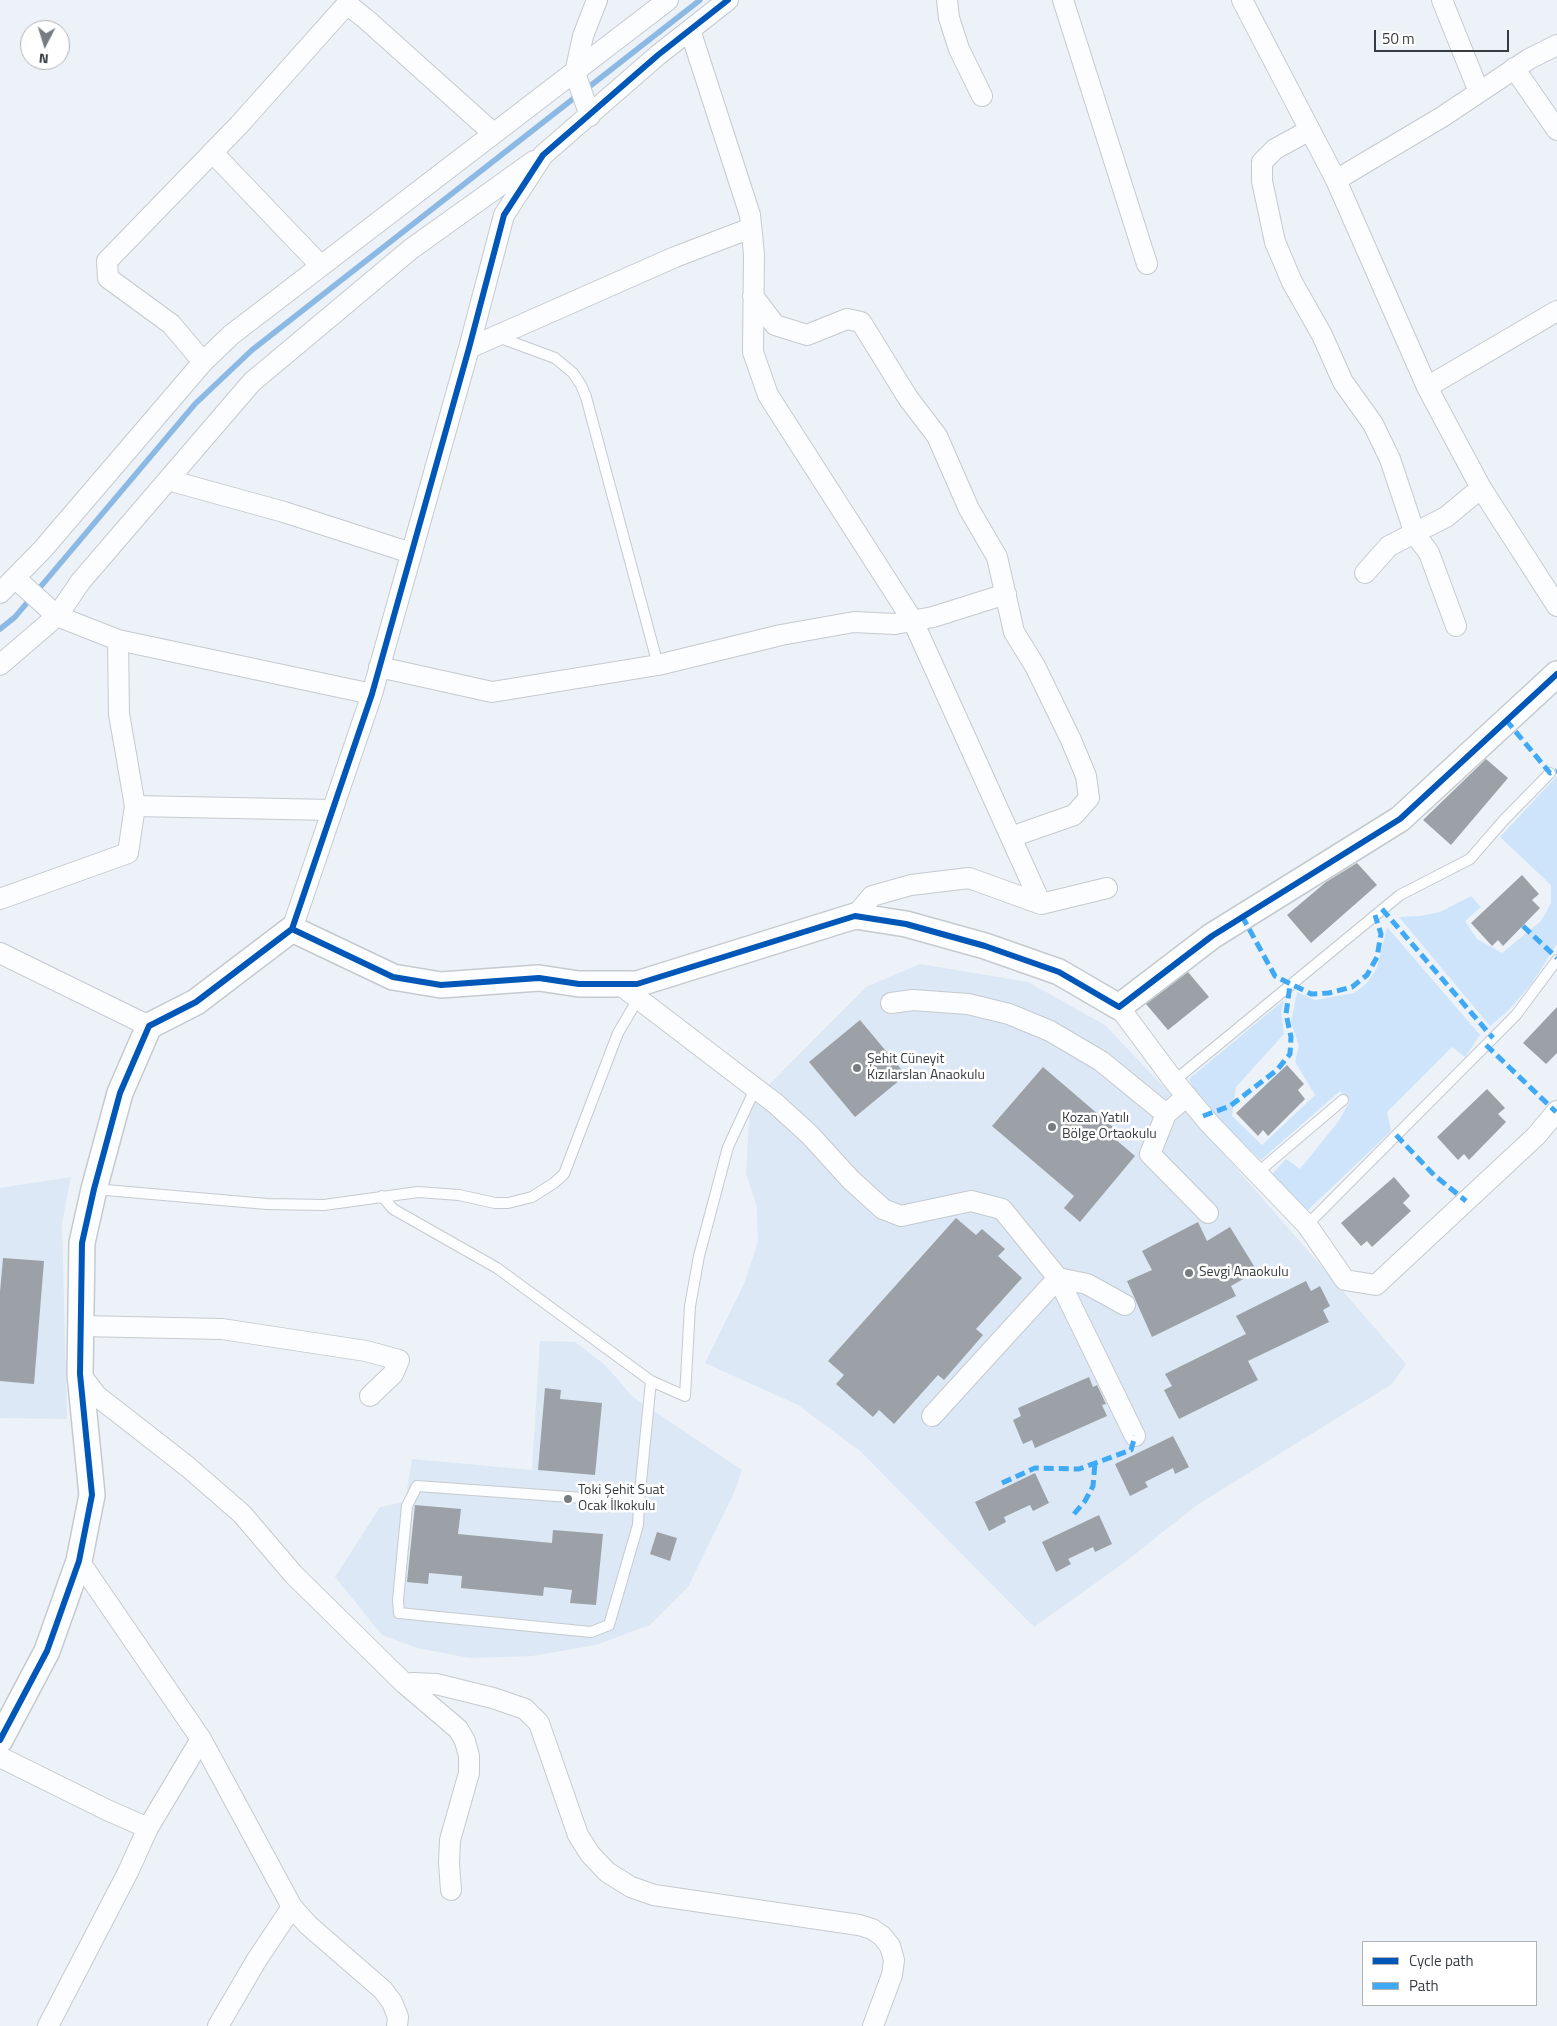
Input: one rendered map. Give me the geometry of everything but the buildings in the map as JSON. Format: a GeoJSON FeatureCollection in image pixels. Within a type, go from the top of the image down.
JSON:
{"type":"FeatureCollection","features":[{"type":"Feature","properties":{"kind":"street"},"geometry":{"type":"LineString","coordinates":[[590,116],[575,73],[583,36],[597,0]]}},
{"type":"Feature","properties":{"kind":"street"},"geometry":{"type":"LineString","coordinates":[[0,593],[43,549],[203,362],[231,335],[668,0]]}},
{"type":"Feature","properties":{"kind":"street"},"geometry":{"type":"LineString","coordinates":[[0,664],[57,616],[81,582],[252,382],[411,249],[542,155],[590,116],[658,55],[728,0]]}},
{"type":"Feature","properties":{"kind":"street"},"geometry":{"type":"LineString","coordinates":[[947,0],[949,18],[959,49],[982,96]]}},
{"type":"Feature","properties":{"kind":"street"},"geometry":{"type":"LineString","coordinates":[[1063,0],[1147,264]]}},
{"type":"Feature","properties":{"kind":"street"},"geometry":{"type":"LineString","coordinates":[[1242,0],[1336,180],[1427,387],[1482,488],[1557,606]]}},
{"type":"Feature","properties":{"kind":"street"},"geometry":{"type":"LineString","coordinates":[[1442,0],[1479,92]]}},
{"type":"Feature","properties":{"kind":"street"},"geometry":{"type":"LineString","coordinates":[[203,362],[171,324],[108,278],[107,261],[213,153],[344,2],[368,20],[493,134]]}},
{"type":"Feature","properties":{"kind":"street"},"geometry":{"type":"LineString","coordinates":[[690,30],[750,215],[754,254],[753,352],[768,395],[913,621],[1041,904]]}},
{"type":"Feature","properties":{"kind":"street"},"geometry":{"type":"LineString","coordinates":[[1336,180],[1442,116],[1514,68],[1557,45]]}},
{"type":"Feature","properties":{"kind":"street"},"geometry":{"type":"LineString","coordinates":[[1514,68],[1557,130]]}},
{"type":"Feature","properties":{"kind":"street"},"geometry":{"type":"LineString","coordinates":[[1310,130],[1276,149],[1262,162],[1262,182],[1274,242],[1292,282],[1322,335],[1343,382],[1373,424],[1390,459],[1415,534],[1429,553],[1456,626]]}},
{"type":"Feature","properties":{"kind":"street"},"geometry":{"type":"LineString","coordinates":[[213,153],[322,266]]}},
{"type":"Feature","properties":{"kind":"street"},"geometry":{"type":"LineString","coordinates":[[0,1740],[47,1651],[79,1561],[92,1495],[80,1374],[82,1244],[94,1189],[120,1093],[149,1026],[196,1002],[292,929],[372,694],[469,348],[504,215],[542,155]]}},
{"type":"Feature","properties":{"kind":"street"},"geometry":{"type":"LineString","coordinates":[[469,348],[675,257],[751,228]]}},
{"type":"Feature","properties":{"kind":"street"},"geometry":{"type":"LineString","coordinates":[[753,296],[775,325],[807,335],[847,319],[861,322],[908,398],[937,436],[968,509],[997,557],[1014,632],[1035,666],[1071,740],[1086,776],[1089,798],[1074,815],[1011,837]]}},
{"type":"Feature","properties":{"kind":"street"},"geometry":{"type":"LineString","coordinates":[[1427,387],[1557,311]]}},
{"type":"Feature","properties":{"kind":"street"},"geometry":{"type":"LineString","coordinates":[[168,480],[284,512],[412,554]]}},
{"type":"Feature","properties":{"kind":"street"},"geometry":{"type":"LineString","coordinates":[[1365,573],[1389,546],[1446,517],[1482,488]]}},
{"type":"Feature","properties":{"kind":"street"},"geometry":{"type":"LineString","coordinates":[[15,578],[57,616],[118,640],[372,694]]}},
{"type":"Feature","properties":{"kind":"street"},"geometry":{"type":"LineString","coordinates":[[380,667],[492,692],[658,665],[781,636],[854,622],[895,624],[933,618],[1006,594]]}},
{"type":"Feature","properties":{"kind":"street"},"geometry":{"type":"LineString","coordinates":[[0,898],[128,853],[135,806],[119,714],[118,640]]}},
{"type":"Feature","properties":{"kind":"street"},"geometry":{"type":"LineString","coordinates":[[1119,1007],[1220,931],[1400,819],[1557,674]]}},
{"type":"Feature","properties":{"kind":"street"},"geometry":{"type":"LineString","coordinates":[[135,806],[332,810]]}},
{"type":"Feature","properties":{"kind":"street"},"geometry":{"type":"LineString","coordinates":[[855,916],[872,896],[911,885],[969,878],[1041,904],[1107,888]]}},
{"type":"Feature","properties":{"kind":"street"},"geometry":{"type":"LineString","coordinates":[[629,992],[637,984],[855,916],[906,924],[1003,952],[1059,972],[1119,1007],[1174,1081],[1209,1123],[1307,1224],[1345,1280],[1376,1285],[1536,1136],[1557,1111]]}},
{"type":"Feature","properties":{"kind":"street"},"geometry":{"type":"LineString","coordinates":[[292,929],[393,977],[441,985],[539,978],[629,992],[776,1104],[810,1135],[851,1180],[883,1209],[901,1216],[971,1201],[1002,1209],[1058,1278],[1135,1436]]}},
{"type":"Feature","properties":{"kind":"street"},"geometry":{"type":"LineString","coordinates":[[0,953],[149,1026]]}},
{"type":"Feature","properties":{"kind":"street"},"geometry":{"type":"LineString","coordinates":[[891,1003],[913,1000],[968,1004],[1009,1014],[1050,1031],[1101,1061],[1166,1114]]}},
{"type":"Feature","properties":{"kind":"street"},"geometry":{"type":"LineString","coordinates":[[1187,1096],[1166,1114],[1150,1154],[1208,1213]]}},
{"type":"Feature","properties":{"kind":"street"},"geometry":{"type":"LineString","coordinates":[[1058,1278],[1087,1284],[1125,1305]]}},
{"type":"Feature","properties":{"kind":"street"},"geometry":{"type":"LineString","coordinates":[[932,1416],[1058,1278]]}},
{"type":"Feature","properties":{"kind":"street"},"geometry":{"type":"LineString","coordinates":[[81,1326],[222,1330],[366,1350],[399,1360],[394,1374],[370,1396]]}},
{"type":"Feature","properties":{"kind":"street"},"geometry":{"type":"LineString","coordinates":[[80,1374],[97,1396],[188,1467],[242,1514],[294,1575],[405,1684],[458,1729],[465,1742],[469,1756],[469,1773],[450,1840],[450,1890]]}},
{"type":"Feature","properties":{"kind":"street"},"geometry":{"type":"LineString","coordinates":[[79,1561],[201,1738],[292,1907],[308,1925],[383,1990],[392,2002],[398,2017],[397,2026]]}},
{"type":"Feature","properties":{"kind":"street"},"geometry":{"type":"LineString","coordinates":[[405,1684],[436,1684],[493,1698],[525,1709],[539,1723],[578,1835],[590,1854],[607,1872],[631,1887],[654,1895],[872,1928],[890,1946],[894,1960],[892,1975],[873,2026]]}},
{"type":"Feature","properties":{"kind":"street"},"geometry":{"type":"LineString","coordinates":[[48,2026],[128,1872],[148,1828],[201,1738]]}},
{"type":"Feature","properties":{"kind":"street"},"geometry":{"type":"LineString","coordinates":[[0,1757],[107,1810],[148,1828]]}},
{"type":"Feature","properties":{"kind":"street"},"geometry":{"type":"LineString","coordinates":[[218,2026],[256,1961],[292,1907]]}},
{"type":"Feature","properties":{"kind":"lane"},"geometry":{"type":"LineString","coordinates":[[496,336],[554,358],[573,374],[581,385],[586,397],[658,665]]}},
{"type":"Feature","properties":{"kind":"lane"},"geometry":{"type":"LineString","coordinates":[[1174,1081],[1400,895],[1470,859],[1502,821],[1550,773]]}},
{"type":"Feature","properties":{"kind":"lane"},"geometry":{"type":"LineString","coordinates":[[1307,1224],[1516,1015],[1557,960]]}},
{"type":"Feature","properties":{"kind":"lane"},"geometry":{"type":"LineString","coordinates":[[94,1189],[276,1204],[324,1205],[400,1193],[436,1192],[495,1203],[508,1203],[532,1197],[564,1174],[618,1033],[629,992]]}},
{"type":"Feature","properties":{"kind":"lane"},"geometry":{"type":"LineString","coordinates":[[382,1196],[392,1209],[497,1268],[651,1381],[685,1396],[690,1306],[699,1256],[728,1147],[755,1089]]}},
{"type":"Feature","properties":{"kind":"lane"},"geometry":{"type":"LineString","coordinates":[[1257,1173],[1343,1100]]}},
{"type":"Feature","properties":{"kind":"lane"},"geometry":{"type":"LineString","coordinates":[[640,1502],[417,1486],[407,1506],[398,1600],[399,1613],[591,1632],[609,1625],[638,1525],[651,1381]]}},
{"type":"Feature","properties":{"kind":"shaded area"},"geometry":{"type":"Polygon","coordinates":[[[1557,776],[1557,944],[1532,983],[1508,1011],[1490,1026],[1399,917],[1420,916],[1440,912],[1471,896],[1481,907],[1465,921],[1477,939],[1502,953],[1541,921],[1551,903],[1551,885],[1500,837],[1557,776]]]}},
{"type":"Feature","properties":{"kind":"shaded area"},"geometry":{"type":"Polygon","coordinates":[[[1387,927],[1480,1035],[1465,1057],[1452,1047],[1387,1112],[1391,1131],[1305,1213],[1275,1181],[1273,1173],[1286,1159],[1300,1169],[1338,1122],[1350,1101],[1340,1091],[1261,1160],[1203,1108],[1189,1079],[1284,1000],[1281,1012],[1284,1034],[1236,1087],[1232,1116],[1262,1145],[1315,1095],[1295,1062],[1299,1046],[1291,1022],[1297,992],[1315,1000],[1354,993],[1367,983],[1377,968],[1387,927]]]}},
{"type":"Feature","properties":{"kind":"shaded area"},"geometry":{"type":"Polygon","coordinates":[[[920,964],[1028,982],[1105,1025],[1186,1110],[1406,1364],[1392,1384],[1197,1505],[1125,1562],[1034,1627],[860,1451],[798,1405],[705,1363],[744,1284],[758,1242],[757,1207],[746,1173],[750,1104],[866,987],[920,964]]]}},
{"type":"Feature","properties":{"kind":"shaded area"},"geometry":{"type":"Polygon","coordinates":[[[71,1177],[62,1223],[67,1419],[0,1418],[0,1188],[71,1177]]]}},
{"type":"Feature","properties":{"kind":"shaded area","name":"Toki Şehit Suat Ocak İlkokulu"},"geometry":{"type":"Polygon","coordinates":[[[540,1341],[575,1342],[605,1365],[633,1397],[742,1470],[733,1495],[688,1587],[650,1625],[596,1645],[532,1656],[470,1658],[417,1648],[382,1635],[335,1577],[380,1507],[405,1502],[412,1459],[532,1470],[540,1341]]]}},
{"type":"Feature","properties":{"kind":"waterway"},"geometry":{"type":"LineString","coordinates":[[585,90],[700,0]]}},
{"type":"Feature","properties":{"kind":"waterway"},"geometry":{"type":"LineString","coordinates":[[0,629],[15,617],[195,404],[252,350],[578,95]]}},
{"type":"Feature","properties":{"kind":"marked path"},"geometry":{"type":"LineString","coordinates":[[1506,720],[1550,773],[1557,771]]}},
{"type":"Feature","properties":{"kind":"marked path"},"geometry":{"type":"LineString","coordinates":[[1382,909],[1493,1038]]}},
{"type":"Feature","properties":{"kind":"marked path"},"geometry":{"type":"LineString","coordinates":[[1242,916],[1275,976],[1311,994],[1329,993],[1352,987],[1367,975],[1377,957],[1381,934],[1375,915]]}},
{"type":"Feature","properties":{"kind":"marked path"},"geometry":{"type":"LineString","coordinates":[[1523,926],[1557,958]]}},
{"type":"Feature","properties":{"kind":"marked path"},"geometry":{"type":"LineString","coordinates":[[1203,1116],[1230,1106],[1277,1070],[1290,1054],[1291,1037],[1286,1014],[1290,985]]}},
{"type":"Feature","properties":{"kind":"marked path"},"geometry":{"type":"LineString","coordinates":[[1486,1045],[1556,1112]]}},
{"type":"Feature","properties":{"kind":"marked path"},"geometry":{"type":"LineString","coordinates":[[1396,1135],[1434,1175],[1466,1201]]}},
{"type":"Feature","properties":{"kind":"marked path"},"geometry":{"type":"LineString","coordinates":[[1002,1483],[1035,1468],[1079,1469],[1131,1450],[1135,1436]]}},
{"type":"Feature","properties":{"kind":"marked path"},"geometry":{"type":"LineString","coordinates":[[1074,1514],[1085,1501],[1093,1486],[1095,1463]]}},
{"type":"Feature","properties":{"kind":"cycle path"},"geometry":{"type":"LineString","coordinates":[[0,1740],[47,1651],[79,1561],[92,1495],[80,1374],[82,1243],[94,1189],[120,1093],[149,1026],[196,1002],[292,929],[372,694],[469,348],[504,215],[543,155],[658,55],[728,0]]}},
{"type":"Feature","properties":{"kind":"cycle path"},"geometry":{"type":"LineString","coordinates":[[292,929],[393,977],[441,985],[539,978],[579,984],[637,984],[855,916],[906,924],[985,946],[1059,972],[1119,1007],[1212,936],[1400,819],[1557,674]]}},
{"type":"Feature","properties":{"kind":"place","name":"Şehit Cüneyit Kızılarslan Anaokulu"},"geometry":{"type":"Point","coordinates":[857,1068]}},
{"type":"Feature","properties":{"kind":"place","name":"Kozan Yatılı Bölge Ortaokulu"},"geometry":{"type":"Point","coordinates":[1052,1127]}},
{"type":"Feature","properties":{"kind":"place","name":"Sevgi Anaokulu"},"geometry":{"type":"Point","coordinates":[1189,1273]}},
{"type":"Feature","properties":{"kind":"place","name":"Toki Şehit Suat Ocak İlkokulu"},"geometry":{"type":"Point","coordinates":[568,1499]}}]}
